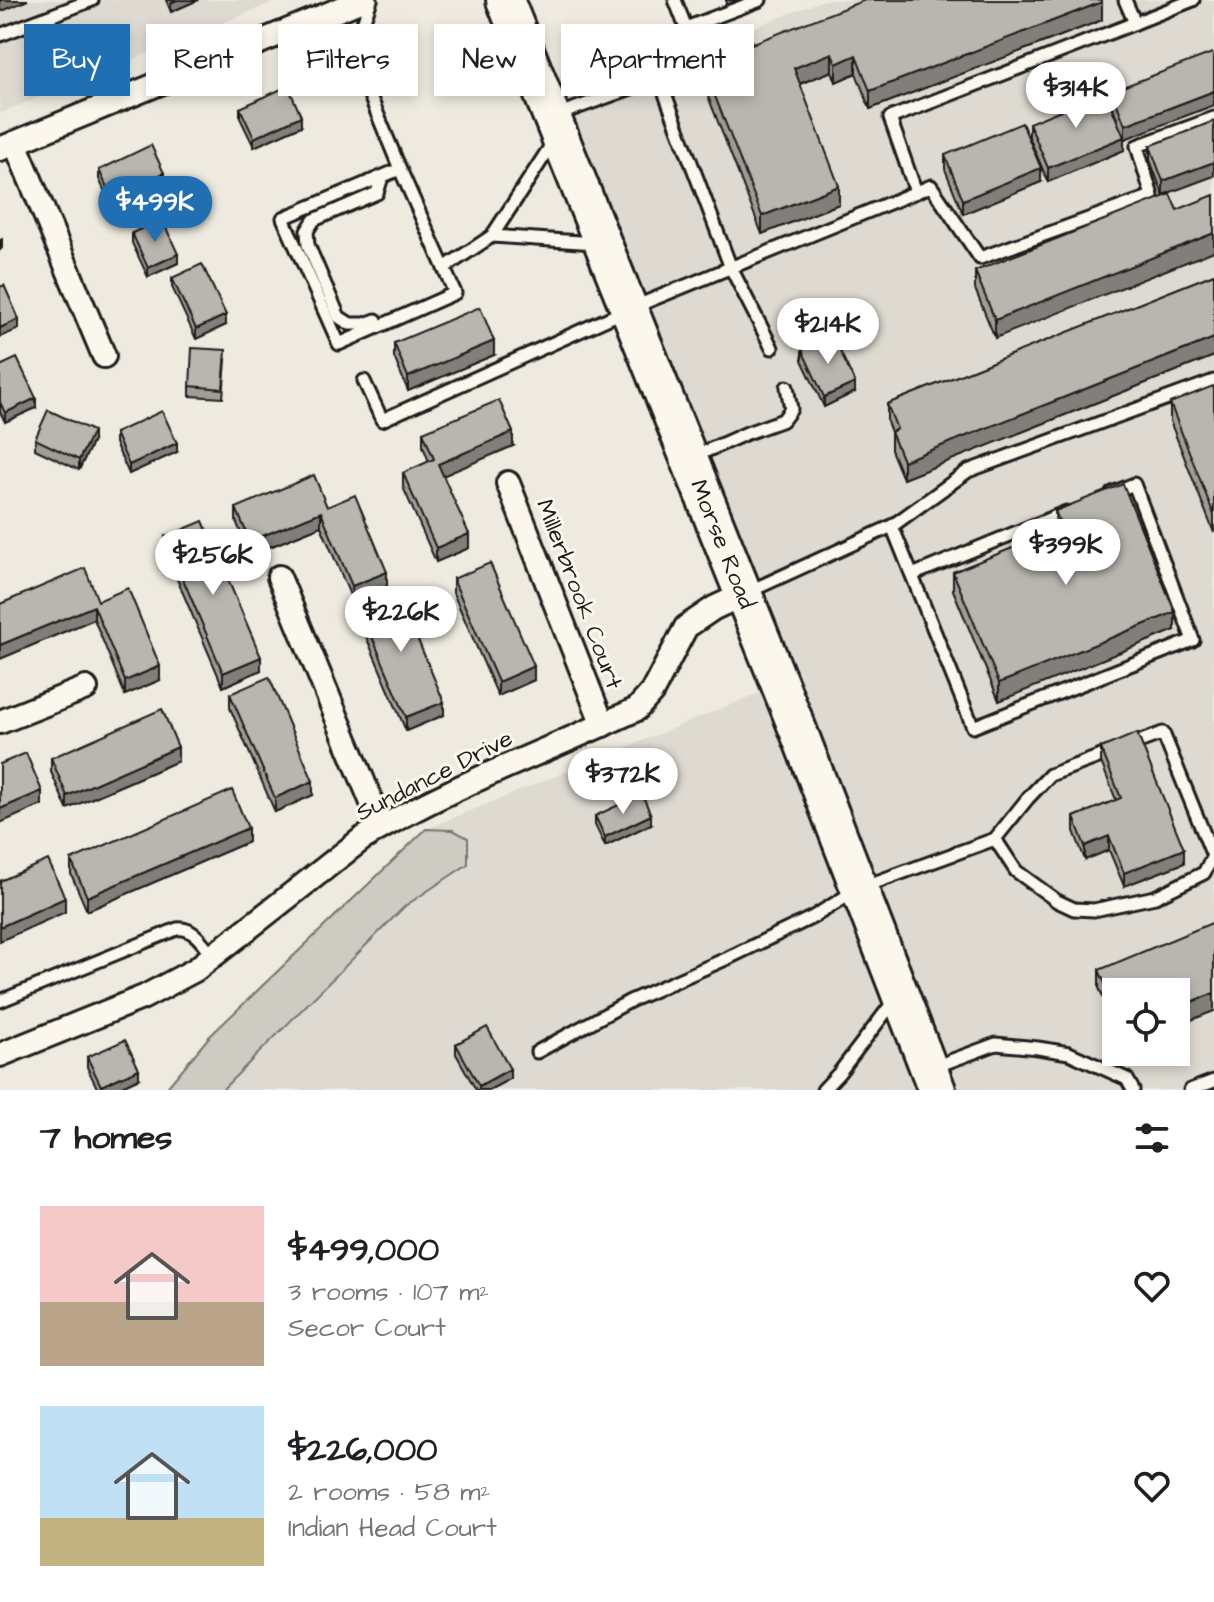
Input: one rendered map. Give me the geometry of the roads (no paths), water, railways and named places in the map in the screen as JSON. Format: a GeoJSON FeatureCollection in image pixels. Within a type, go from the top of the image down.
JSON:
{"type":"FeatureCollection","features":[{"type":"Feature","properties":{"kind":"main road","name":"Morse Road"},"geometry":{"type":"LineString","coordinates":[[505,0],[744,594],[933,1080]]}},
{"type":"Feature","properties":{"kind":"street"},"geometry":{"type":"LineString","coordinates":[[304,24],[362,0]]}},
{"type":"Feature","properties":{"kind":"street"},"geometry":{"type":"LineString","coordinates":[[104,356],[7,146],[278,35]]}},
{"type":"Feature","properties":{"kind":"street","name":"Millerbrook Court"},"geometry":{"type":"LineString","coordinates":[[508,483],[603,725]]}},
{"type":"Feature","properties":{"kind":"street"},"geometry":{"type":"LineString","coordinates":[[279,577],[382,827]]}},
{"type":"Feature","properties":{"kind":"street","name":"Sundance Drive"},"geometry":{"type":"LineString","coordinates":[[0,1055],[144,997],[195,970],[362,839],[382,827],[468,783],[637,709],[652,692],[686,627],[714,608],[744,594]]}},
{"type":"Feature","properties":{"kind":"street"},"geometry":{"type":"LineString","coordinates":[[0,722],[86,688]]}},
{"type":"Feature","properties":{"kind":"lane"},"geometry":{"type":"LineString","coordinates":[[0,35],[92,0]]}},
{"type":"Feature","properties":{"kind":"lane"},"geometry":{"type":"LineString","coordinates":[[363,24],[371,0]]}},
{"type":"Feature","properties":{"kind":"lane"},"geometry":{"type":"LineString","coordinates":[[675,0],[686,28],[760,0]]}},
{"type":"Feature","properties":{"kind":"lane"},"geometry":{"type":"LineString","coordinates":[[1125,0],[1135,23]]}},
{"type":"Feature","properties":{"kind":"lane"},"geometry":{"type":"LineString","coordinates":[[916,192],[890,118],[1193,0]]}},
{"type":"Feature","properties":{"kind":"lane"},"geometry":{"type":"LineString","coordinates":[[754,43],[758,42]]}},
{"type":"Feature","properties":{"kind":"lane"},"geometry":{"type":"LineString","coordinates":[[370,96],[444,268],[450,296]]}},
{"type":"Feature","properties":{"kind":"lane"},"geometry":{"type":"LineString","coordinates":[[444,268],[492,236],[555,125],[619,96]]}},
{"type":"Feature","properties":{"kind":"lane"},"geometry":{"type":"LineString","coordinates":[[666,96],[731,268],[772,348]]}},
{"type":"Feature","properties":{"kind":"lane"},"geometry":{"type":"LineString","coordinates":[[364,381],[382,420],[629,309],[931,186],[980,258],[1152,196],[1137,146],[1214,118]]}},
{"type":"Feature","properties":{"kind":"lane"},"geometry":{"type":"LineString","coordinates":[[400,169],[283,218],[339,344],[450,296]]}},
{"type":"Feature","properties":{"kind":"lane"},"geometry":{"type":"LineString","coordinates":[[382,177],[377,193],[314,220],[307,231],[308,245],[332,305],[339,317],[350,324],[365,324],[427,297],[450,296]]}},
{"type":"Feature","properties":{"kind":"lane"},"geometry":{"type":"LineString","coordinates":[[492,236],[603,243]]}},
{"type":"Feature","properties":{"kind":"lane"},"geometry":{"type":"LineString","coordinates":[[744,594],[892,526],[968,471],[1214,381]]}},
{"type":"Feature","properties":{"kind":"lane"},"geometry":{"type":"LineString","coordinates":[[689,459],[783,420],[791,409],[787,387]]}},
{"type":"Feature","properties":{"kind":"lane"},"geometry":{"type":"LineString","coordinates":[[892,526],[973,727],[1193,640],[1134,484],[1107,495]]}},
{"type":"Feature","properties":{"kind":"lane"},"geometry":{"type":"LineString","coordinates":[[912,575],[1079,507]]}},
{"type":"Feature","properties":{"kind":"lane"},"geometry":{"type":"LineString","coordinates":[[537,1052],[630,1001],[813,917],[860,888],[995,839],[1050,775],[1163,733],[1213,856],[1204,873],[1155,897],[1094,910],[1074,909],[1057,901],[1016,871],[995,839]]}},
{"type":"Feature","properties":{"kind":"lane"},"geometry":{"type":"LineString","coordinates":[[0,1001],[177,929],[191,930],[213,956]]}},
{"type":"Feature","properties":{"kind":"lane"},"geometry":{"type":"LineString","coordinates":[[823,1090],[900,994]]}},
{"type":"Feature","properties":{"kind":"lane"},"geometry":{"type":"LineString","coordinates":[[933,1080],[996,1044],[1069,1053],[1127,1079],[1133,1090]]}},
{"type":"Feature","properties":{"kind":"lane"},"geometry":{"type":"LineString","coordinates":[[1190,1090],[1214,1081]]}}]}
